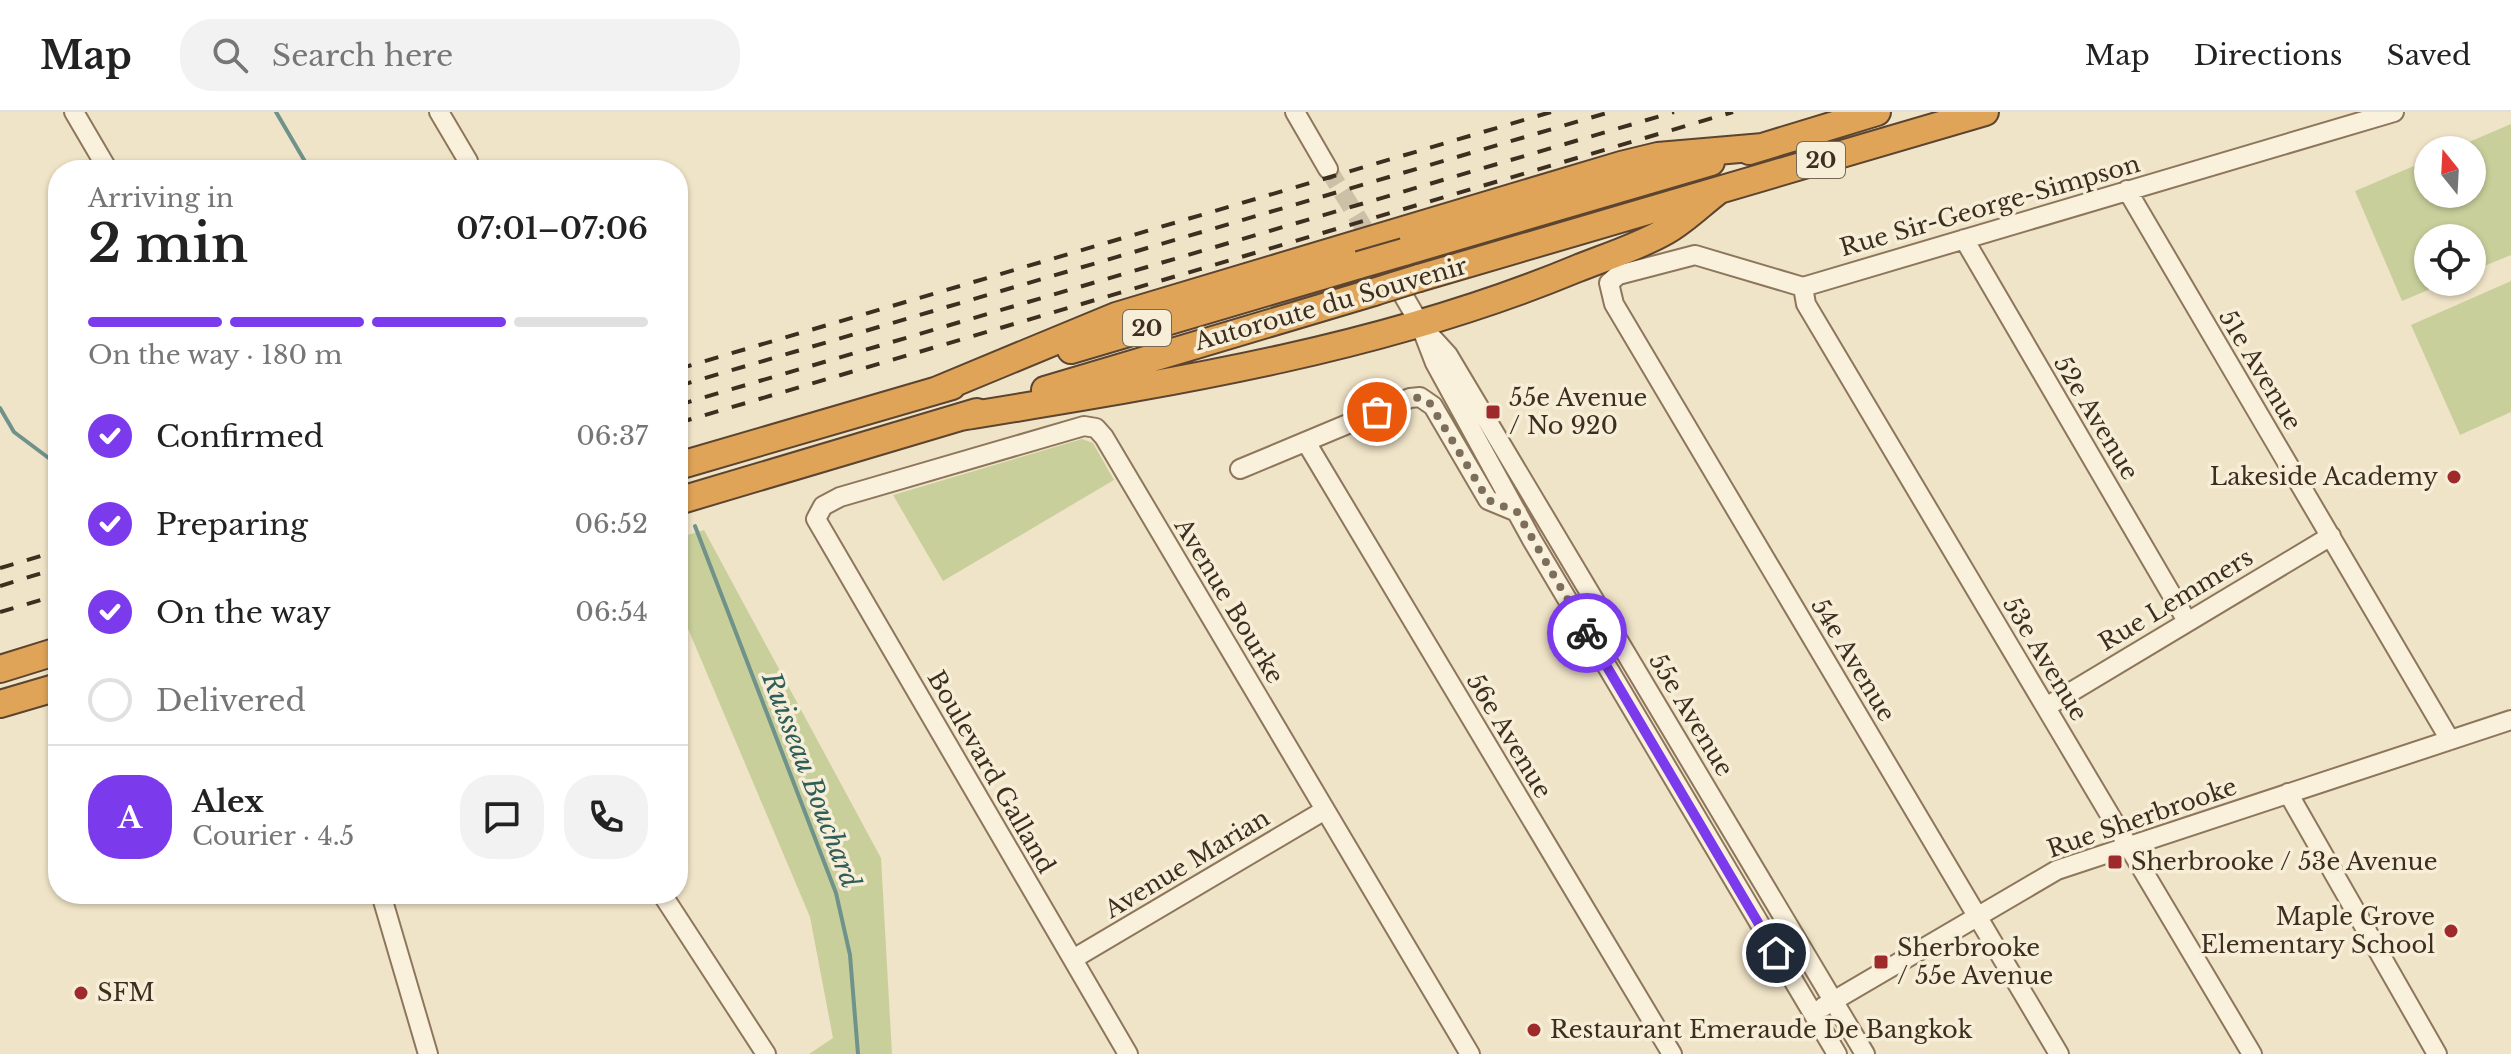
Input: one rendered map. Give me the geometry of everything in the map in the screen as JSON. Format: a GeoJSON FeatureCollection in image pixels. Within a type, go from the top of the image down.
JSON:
{"type":"FeatureCollection","features":[{"type":"Feature","properties":{"kind":"highway","name":"Autoroute du Souvenir"},"geometry":{"type":"LineString","coordinates":[[688,463],[1877,112]]}},
{"type":"Feature","properties":{"kind":"highway","name":"Autoroute du Souvenir"},"geometry":{"type":"LineString","coordinates":[[688,498],[1985,112]]}},
{"type":"Feature","properties":{"kind":"highway"},"geometry":{"type":"LineString","coordinates":[[935,391],[1116,316],[1368,234],[1658,156],[1763,147]]}},
{"type":"Feature","properties":{"kind":"highway"},"geometry":{"type":"LineString","coordinates":[[961,417],[1125,390],[1318,350],[1420,324],[1519,292],[1667,231],[1718,191]]}},
{"type":"Feature","properties":{"kind":"highway"},"geometry":{"type":"LineString","coordinates":[[0,669],[48,654]]}},
{"type":"Feature","properties":{"kind":"highway"},"geometry":{"type":"LineString","coordinates":[[0,704],[48,690]]}},
{"type":"Feature","properties":{"kind":"street"},"geometry":{"type":"LineString","coordinates":[[74,112],[102,160]]}},
{"type":"Feature","properties":{"kind":"street"},"geometry":{"type":"LineString","coordinates":[[439,112],[467,160]]}},
{"type":"Feature","properties":{"kind":"street"},"geometry":{"type":"LineString","coordinates":[[1295,112],[1328,169]]}},
{"type":"Feature","properties":{"kind":"street","name":"Rue Sir-George-Simpson"},"geometry":{"type":"LineString","coordinates":[[1803,287],[2394,112]]}},
{"type":"Feature","properties":{"kind":"street","name":"51e Avenue"},"geometry":{"type":"LineString","coordinates":[[2127,190],[2450,740]]}},
{"type":"Feature","properties":{"kind":"street","name":"55e Avenue"},"geometry":{"type":"LineString","coordinates":[[1368,234],[1420,324],[1435,363],[1517,512],[1837,1054]]}},
{"type":"Feature","properties":{"kind":"street","name":"52e Avenue"},"geometry":{"type":"LineString","coordinates":[[1964,239],[2187,621]]}},
{"type":"Feature","properties":{"kind":"street","name":"54e Avenue"},"geometry":{"type":"LineString","coordinates":[[1803,287],[1689,255],[1618,275],[1610,280],[1608,289],[2059,1054]]}},
{"type":"Feature","properties":{"kind":"street","name":"53e Avenue"},"geometry":{"type":"LineString","coordinates":[[1803,287],[1806,304],[2252,1054]]}},
{"type":"Feature","properties":{"kind":"street","name":"55e Avenue"},"geometry":{"type":"LineString","coordinates":[[1420,324],[1448,355],[1865,1054]]}},
{"type":"Feature","properties":{"kind":"street","name":"55e Avenue"},"geometry":{"type":"LineString","coordinates":[[1306,442],[1410,398],[1424,398],[1433,406],[1488,500],[1517,512]]}},
{"type":"Feature","properties":{"kind":"street","name":"Avenue Bourke"},"geometry":{"type":"LineString","coordinates":[[816,513],[840,497],[1078,427],[1096,428],[1470,1054]]}},
{"type":"Feature","properties":{"kind":"street"},"geometry":{"type":"LineString","coordinates":[[1240,469],[1306,442]]}},
{"type":"Feature","properties":{"kind":"street","name":"56e Avenue"},"geometry":{"type":"LineString","coordinates":[[1306,442],[1672,1054]]}},
{"type":"Feature","properties":{"kind":"street","name":"Boulevard Galland"},"geometry":{"type":"LineString","coordinates":[[816,513],[829,545],[1128,1054]]}},
{"type":"Feature","properties":{"kind":"street","name":"Rue Lemmers"},"geometry":{"type":"LineString","coordinates":[[2046,707],[2331,536]]}},
{"type":"Feature","properties":{"kind":"street","name":"Rue Sherbrooke"},"geometry":{"type":"LineString","coordinates":[[1813,1013],[2057,870],[2511,720]]}},
{"type":"Feature","properties":{"kind":"street"},"geometry":{"type":"LineString","coordinates":[[2288,793],[2437,1054]]}},
{"type":"Feature","properties":{"kind":"street","name":"Avenue Marian"},"geometry":{"type":"LineString","coordinates":[[1073,959],[1325,810]]}},
{"type":"Feature","properties":{"kind":"street"},"geometry":{"type":"LineString","coordinates":[[384,904],[428,1054]]}},
{"type":"Feature","properties":{"kind":"street"},"geometry":{"type":"LineString","coordinates":[[668,904],[766,1054]]}},
{"type":"Feature","properties":{"kind":"green space"},"geometry":{"type":"Polygon","coordinates":[[[2511,124],[2511,255],[2486,265],[2486,224],[2414,224],[2414,296],[2402,301],[2355,191],[2414,166],[2414,208],[2486,208],[2486,136],[2483,136],[2511,124]]]}},
{"type":"Feature","properties":{"kind":"green space"},"geometry":{"type":"Polygon","coordinates":[[[2511,281],[2511,412],[2460,435],[2411,325],[2477,296],[2486,296],[2486,292],[2511,281]]]}},
{"type":"Feature","properties":{"kind":"green space"},"geometry":{"type":"Polygon","coordinates":[[[1082,439],[1093,443],[1114,480],[943,581],[893,495],[1082,439]]]}},
{"type":"Feature","properties":{"kind":"green space"},"geometry":{"type":"Polygon","coordinates":[[[704,530],[881,858],[892,1054],[809,1054],[833,1038],[810,917],[688,629],[688,535],[704,530]]]}},
{"type":"Feature","properties":{"kind":"waterway"},"geometry":{"type":"LineString","coordinates":[[276,112],[304,160]]}},
{"type":"Feature","properties":{"kind":"waterway","name":"Ruisseau Bouchard"},"geometry":{"type":"LineString","coordinates":[[0,408],[14,432],[48,458]]}},
{"type":"Feature","properties":{"kind":"waterway","name":"Ruisseau Bouchard"},"geometry":{"type":"LineString","coordinates":[[695,526],[836,893],[850,955],[858,1054]]}},
{"type":"Feature","properties":{"kind":"tunnel"},"geometry":{"type":"LineString","coordinates":[[1328,169],[1364,228]]}},
{"type":"Feature","properties":{"kind":"railway"},"geometry":{"type":"LineString","coordinates":[[688,366],[1551,112]]}},
{"type":"Feature","properties":{"kind":"railway"},"geometry":{"type":"LineString","coordinates":[[688,383],[1610,112]]}},
{"type":"Feature","properties":{"kind":"railway"},"geometry":{"type":"LineString","coordinates":[[688,402],[1674,112]]}},
{"type":"Feature","properties":{"kind":"railway"},"geometry":{"type":"LineString","coordinates":[[688,420],[1733,112]]}},
{"type":"Feature","properties":{"kind":"railway"},"geometry":{"type":"LineString","coordinates":[[0,568],[48,554]]}},
{"type":"Feature","properties":{"kind":"railway"},"geometry":{"type":"LineString","coordinates":[[0,586],[48,571]]}},
{"type":"Feature","properties":{"kind":"railway"},"geometry":{"type":"LineString","coordinates":[[0,612],[48,598]]}},
{"type":"Feature","properties":{"kind":"way so far"},"geometry":{"type":"LineString","coordinates":[[1377,412],[1415,397],[1424,398],[1433,406],[1488,500],[1517,512],[1587,633]]}},
{"type":"Feature","properties":{"kind":"place","name":"55e Avenue / No 920"},"geometry":{"type":"Point","coordinates":[1493,412]}},
{"type":"Feature","properties":{"kind":"place","name":"Lakeside Academy"},"geometry":{"type":"Point","coordinates":[2454,477]}},
{"type":"Feature","properties":{"kind":"place","name":"Sherbrooke / 53e Avenue"},"geometry":{"type":"Point","coordinates":[2115,862]}},
{"type":"Feature","properties":{"kind":"place","name":"Maple Grove Elementary School"},"geometry":{"type":"Point","coordinates":[2451,931]}},
{"type":"Feature","properties":{"kind":"place","name":"Sherbrooke / 55e Avenue"},"geometry":{"type":"Point","coordinates":[1881,962]}},
{"type":"Feature","properties":{"kind":"place","name":"SFM"},"geometry":{"type":"Point","coordinates":[81,993]}},
{"type":"Feature","properties":{"kind":"place","name":"Restaurant Emeraude De Bangkok"},"geometry":{"type":"Point","coordinates":[1534,1030]}},
{"type":"Feature","properties":{"kind":"route"},"geometry":{"type":"LineString","coordinates":[[1587,633],[1776,953]]}}]}
